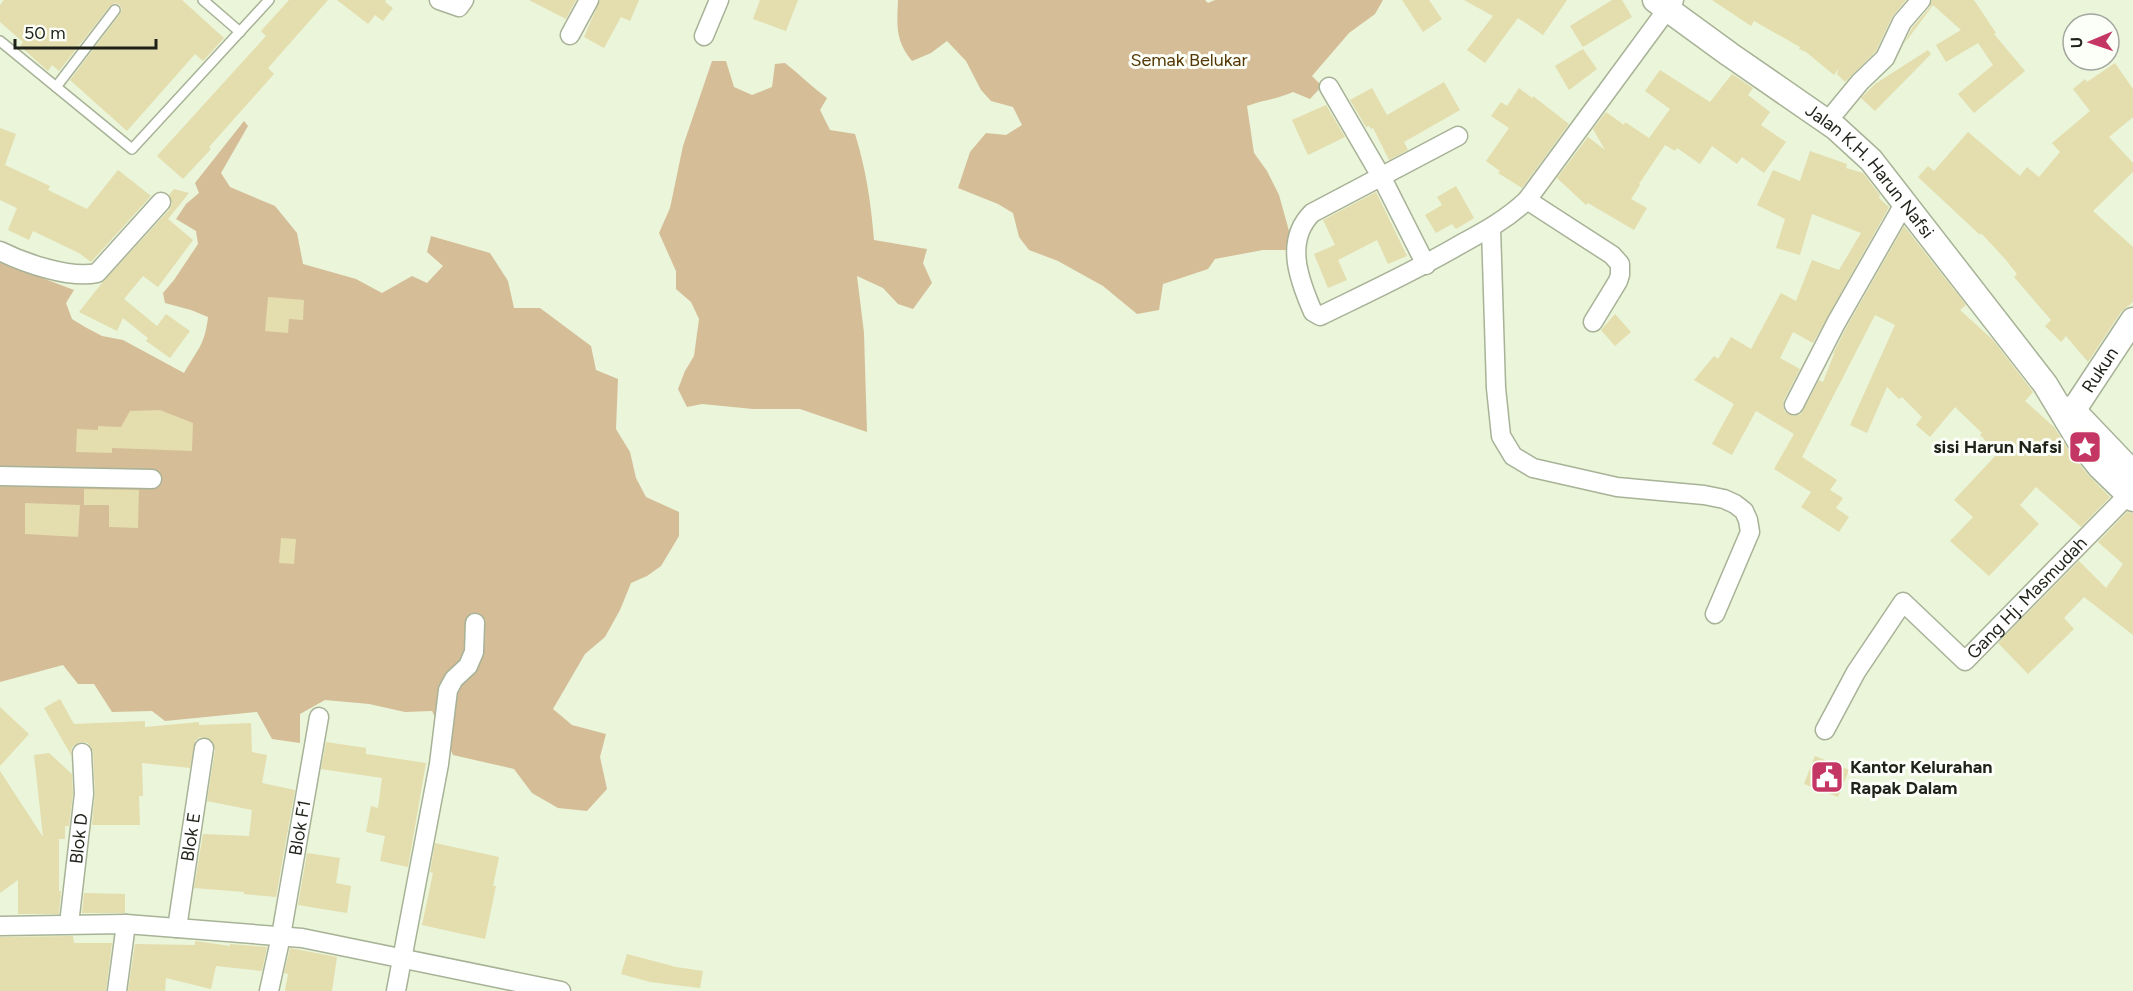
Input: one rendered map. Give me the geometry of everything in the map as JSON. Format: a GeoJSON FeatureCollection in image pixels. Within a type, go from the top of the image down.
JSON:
{"type":"FeatureCollection","features":[{"type":"Feature","properties":{"kind":"main road","name":"Jalan K.H. Harun Nafsi"},"geometry":{"type":"LineString","coordinates":[[1665,3],[1832,125],[1871,160],[2070,415],[2087,451],[2131,489]]}},
{"type":"Feature","properties":{"kind":"main road","name":"Rukun"},"geometry":{"type":"LineString","coordinates":[[2070,415],[2133,320]]}},
{"type":"Feature","properties":{"kind":"street"},"geometry":{"type":"LineString","coordinates":[[439,0],[459,7],[464,0]]}},
{"type":"Feature","properties":{"kind":"street"},"geometry":{"type":"LineString","coordinates":[[570,35],[589,0]]}},
{"type":"Feature","properties":{"kind":"street"},"geometry":{"type":"LineString","coordinates":[[704,36],[719,0]]}},
{"type":"Feature","properties":{"kind":"street"},"geometry":{"type":"LineString","coordinates":[[1832,125],[1860,82],[1885,58],[1902,22],[1921,0]]}},
{"type":"Feature","properties":{"kind":"street"},"geometry":{"type":"LineString","coordinates":[[1458,136],[1312,213],[1304,222],[1299,232],[1297,269],[1312,312],[1320,316],[1426,265],[1504,220],[1527,200],[1665,3]]}},
{"type":"Feature","properties":{"kind":"street"},"geometry":{"type":"LineString","coordinates":[[1329,87],[1382,178],[1426,265]]}},
{"type":"Feature","properties":{"kind":"street"},"geometry":{"type":"LineString","coordinates":[[1527,200],[1612,255],[1620,264],[1618,281],[1593,322]]}},
{"type":"Feature","properties":{"kind":"street"},"geometry":{"type":"LineString","coordinates":[[0,251],[50,269],[88,275],[97,273],[161,202]]}},
{"type":"Feature","properties":{"kind":"street"},"geometry":{"type":"LineString","coordinates":[[1794,405],[1836,322],[1904,204]]}},
{"type":"Feature","properties":{"kind":"street"},"geometry":{"type":"LineString","coordinates":[[1491,228],[1496,388],[1501,436],[1513,456],[1533,468],[1617,487],[1714,497],[1735,504],[1744,511],[1750,532],[1715,614]]}},
{"type":"Feature","properties":{"kind":"street"},"geometry":{"type":"LineString","coordinates":[[0,476],[152,479]]}},
{"type":"Feature","properties":{"kind":"street","name":"Gang Hj. Masmudah"},"geometry":{"type":"LineString","coordinates":[[1825,730],[1856,672],[1903,602],[1965,661],[2131,489]]}},
{"type":"Feature","properties":{"kind":"street"},"geometry":{"type":"LineString","coordinates":[[396,991],[436,781],[448,690],[454,679],[468,666],[474,652],[475,623]]}},
{"type":"Feature","properties":{"kind":"street","name":"Blok F1"},"geometry":{"type":"LineString","coordinates":[[269,991],[281,936],[319,717]]}},
{"type":"Feature","properties":{"kind":"street","name":"Blok E"},"geometry":{"type":"LineString","coordinates":[[177,928],[204,748]]}},
{"type":"Feature","properties":{"kind":"street","name":"Blok D"},"geometry":{"type":"LineString","coordinates":[[69,924],[84,794],[82,753]]}},
{"type":"Feature","properties":{"kind":"street"},"geometry":{"type":"LineString","coordinates":[[0,926],[126,924],[302,938],[561,991]]}},
{"type":"Feature","properties":{"kind":"street"},"geometry":{"type":"LineString","coordinates":[[117,991],[126,924]]}},
{"type":"Feature","properties":{"kind":"lane"},"geometry":{"type":"LineString","coordinates":[[203,0],[240,32]]}},
{"type":"Feature","properties":{"kind":"lane"},"geometry":{"type":"LineString","coordinates":[[0,41],[132,149],[269,0]]}},
{"type":"Feature","properties":{"kind":"lane"},"geometry":{"type":"LineString","coordinates":[[56,87],[115,10]]}},
{"type":"Feature","properties":{"kind":"green space","name":"Semak Belukar"},"geometry":{"type":"Polygon","coordinates":[[[898,0],[1205,0],[1208,3],[1215,0],[1383,0],[1375,14],[1349,33],[1312,76],[1322,86],[1310,99],[1293,92],[1247,106],[1254,153],[1267,171],[1279,195],[1289,231],[1291,250],[1263,250],[1215,259],[1208,269],[1163,284],[1159,310],[1137,314],[1103,286],[1058,261],[1029,250],[1019,237],[1013,213],[998,204],[958,188],[970,152],[986,133],[1006,135],[1022,125],[1013,107],[991,101],[981,90],[966,61],[947,41],[931,53],[912,61],[900,39],[898,0]]]}},
{"type":"Feature","properties":{"kind":"green space"},"geometry":{"type":"Polygon","coordinates":[[[712,61],[726,61],[734,87],[752,95],[772,87],[775,64],[785,63],[827,98],[820,110],[830,130],[855,134],[868,186],[874,240],[927,249],[923,263],[932,283],[913,309],[898,304],[883,288],[857,276],[864,333],[867,432],[800,409],[753,409],[702,404],[687,407],[678,389],[694,356],[699,319],[691,302],[676,289],[676,271],[659,233],[670,208],[683,146],[712,61]]]}},
{"type":"Feature","properties":{"kind":"green space"},"geometry":{"type":"Polygon","coordinates":[[[244,121],[248,126],[221,173],[230,187],[275,206],[297,233],[303,264],[356,279],[382,293],[412,276],[427,283],[443,266],[427,252],[431,236],[490,253],[508,281],[514,308],[540,308],[591,346],[596,370],[618,379],[616,429],[630,452],[636,478],[646,497],[679,512],[679,536],[661,566],[631,583],[620,610],[605,637],[585,654],[553,709],[572,725],[606,734],[600,757],[607,789],[587,811],[558,808],[532,793],[514,769],[453,755],[432,711],[405,712],[369,704],[325,700],[300,714],[300,743],[272,739],[257,712],[165,721],[152,711],[112,712],[94,684],[78,684],[63,665],[0,682],[0,262],[74,290],[66,303],[72,319],[102,336],[123,340],[184,373],[203,341],[208,317],[165,303],[163,293],[198,244],[196,231],[176,219],[186,204],[199,193],[195,183],[244,121]]]}},
{"type":"Feature","properties":{"kind":"building"},"geometry":{"type":"Polygon","coordinates":[[[4,0],[182,0],[224,38],[203,61],[195,54],[127,131],[70,80],[120,14],[122,10],[120,5],[115,3],[110,6],[59,71],[52,65],[48,71],[20,46],[23,42],[0,22],[0,5],[4,0]]]}},
{"type":"Feature","properties":{"kind":"building"},"geometry":{"type":"Polygon","coordinates":[[[289,0],[328,0],[268,68],[274,74],[183,179],[157,156],[266,36],[261,31],[289,0]]]}},
{"type":"Feature","properties":{"kind":"building"},"geometry":{"type":"Polygon","coordinates":[[[337,0],[386,0],[385,2],[393,8],[383,21],[375,15],[368,24],[337,0]]]}},
{"type":"Feature","properties":{"kind":"building"},"geometry":{"type":"Polygon","coordinates":[[[529,0],[576,0],[566,19],[529,0]]]}},
{"type":"Feature","properties":{"kind":"building"},"geometry":{"type":"Polygon","coordinates":[[[600,0],[639,0],[630,21],[621,17],[604,48],[584,37],[600,0]]]}},
{"type":"Feature","properties":{"kind":"building"},"geometry":{"type":"Polygon","coordinates":[[[760,0],[798,0],[786,31],[753,19],[760,0]]]}},
{"type":"Feature","properties":{"kind":"building"},"geometry":{"type":"Polygon","coordinates":[[[1402,0],[1429,0],[1442,19],[1423,32],[1402,0]]]}},
{"type":"Feature","properties":{"kind":"building"},"geometry":{"type":"Polygon","coordinates":[[[1464,0],[1567,0],[1543,35],[1518,18],[1485,63],[1467,50],[1493,16],[1464,0]]]}},
{"type":"Feature","properties":{"kind":"building"},"geometry":{"type":"Polygon","coordinates":[[[1612,0],[1622,0],[1632,17],[1583,47],[1570,26],[1612,0]]]}},
{"type":"Feature","properties":{"kind":"building"},"geometry":{"type":"Polygon","coordinates":[[[1712,0],[1906,0],[1892,17],[1876,51],[1845,82],[1837,74],[1839,68],[1834,75],[1799,49],[1800,47],[1754,21],[1751,26],[1712,0]]]}},
{"type":"Feature","properties":{"kind":"building"},"geometry":{"type":"Polygon","coordinates":[[[1932,0],[1974,0],[1996,33],[1994,34],[2025,71],[1974,113],[1958,94],[1993,65],[1978,43],[1946,62],[1936,45],[1961,30],[1933,5],[1904,44],[1912,28],[1930,7],[1932,0]]]}},
{"type":"Feature","properties":{"kind":"building"},"geometry":{"type":"Polygon","coordinates":[[[1583,49],[1597,69],[1569,90],[1555,66],[1583,49]]]}},
{"type":"Feature","properties":{"kind":"building"},"geometry":{"type":"Polygon","coordinates":[[[1928,50],[1931,54],[1875,111],[1861,98],[1875,84],[1928,50]]]}},
{"type":"Feature","properties":{"kind":"building"},"geometry":{"type":"Polygon","coordinates":[[[1660,70],[1710,102],[1732,74],[1753,88],[1748,95],[1770,112],[1761,125],[1786,142],[1764,173],[1742,157],[1737,164],[1712,146],[1700,164],[1677,148],[1675,151],[1665,145],[1631,199],[1647,208],[1634,230],[1588,203],[1586,205],[1557,178],[1588,137],[1605,150],[1593,129],[1606,112],[1624,125],[1625,122],[1649,138],[1670,109],[1645,91],[1660,70]]]}},
{"type":"Feature","properties":{"kind":"building"},"geometry":{"type":"Polygon","coordinates":[[[2102,72],[2121,72],[2133,89],[2133,117],[2109,137],[2133,163],[2133,172],[2093,211],[2133,247],[2133,302],[2121,312],[2088,362],[2066,336],[2061,342],[2045,326],[2051,320],[2014,277],[2017,274],[2006,260],[1981,233],[1980,235],[1918,177],[1928,166],[1934,171],[1968,132],[2020,176],[2027,167],[2039,177],[2060,152],[2052,143],[2090,111],[2073,89],[2085,79],[2087,82],[2102,72]]]}},
{"type":"Feature","properties":{"kind":"building"},"geometry":{"type":"Polygon","coordinates":[[[1444,82],[1460,110],[1404,142],[1408,150],[1389,160],[1373,128],[1366,127],[1350,100],[1372,88],[1387,115],[1444,82]]]}},
{"type":"Feature","properties":{"kind":"building"},"geometry":{"type":"Polygon","coordinates":[[[1519,88],[1569,124],[1522,188],[1498,173],[1500,171],[1486,161],[1509,128],[1491,116],[1501,102],[1507,106],[1519,88]]]}},
{"type":"Feature","properties":{"kind":"building"},"geometry":{"type":"Polygon","coordinates":[[[1326,105],[1345,137],[1308,155],[1292,120],[1326,105]]]}},
{"type":"Feature","properties":{"kind":"building"},"geometry":{"type":"Polygon","coordinates":[[[0,128],[16,134],[5,165],[50,186],[48,190],[87,209],[118,170],[151,196],[91,262],[79,253],[33,231],[29,240],[8,230],[17,208],[0,200],[0,128]]]}},
{"type":"Feature","properties":{"kind":"building"},"geometry":{"type":"Polygon","coordinates":[[[1810,151],[1847,164],[1846,168],[1863,173],[1880,195],[1879,198],[1889,207],[1813,343],[1793,332],[1780,358],[1800,369],[1784,400],[1785,412],[1794,416],[1801,414],[1819,380],[1823,382],[1846,328],[1904,226],[1966,305],[1960,310],[1993,340],[2033,392],[2025,401],[2054,427],[2089,476],[2110,497],[2081,527],[2036,487],[2020,505],[2039,524],[1989,576],[1950,541],[1973,517],[1954,500],[1998,453],[1980,435],[1982,433],[1955,407],[1930,437],[1916,425],[1922,417],[1902,397],[1899,399],[1887,387],[1867,433],[1850,425],[1895,325],[1875,315],[1802,457],[1837,480],[1830,490],[1843,498],[1836,508],[1849,517],[1839,532],[1801,507],[1811,492],[1774,469],[1794,434],[1756,411],[1732,455],[1712,444],[1734,404],[1694,380],[1714,356],[1718,359],[1731,337],[1751,349],[1781,293],[1796,301],[1812,260],[1839,270],[1861,233],[1812,214],[1800,255],[1776,248],[1785,219],[1757,205],[1773,170],[1800,181],[1810,151]]]}},
{"type":"Feature","properties":{"kind":"building"},"geometry":{"type":"Polygon","coordinates":[[[1456,186],[1474,218],[1456,229],[1452,224],[1436,233],[1425,215],[1442,205],[1437,197],[1456,186]]]}},
{"type":"Feature","properties":{"kind":"building"},"geometry":{"type":"Polygon","coordinates":[[[174,189],[189,193],[168,219],[193,240],[158,287],[143,276],[124,299],[157,326],[166,314],[190,331],[170,358],[146,341],[148,338],[123,318],[117,331],[79,312],[102,283],[169,210],[172,204],[169,195],[174,189]]]}},
{"type":"Feature","properties":{"kind":"building"},"geometry":{"type":"Polygon","coordinates":[[[1376,192],[1407,256],[1388,264],[1377,240],[1338,260],[1347,280],[1328,288],[1314,254],[1335,245],[1323,220],[1376,192]]]}},
{"type":"Feature","properties":{"kind":"building"},"geometry":{"type":"Polygon","coordinates":[[[268,297],[304,300],[303,320],[289,319],[288,333],[265,331],[268,297]]]}},
{"type":"Feature","properties":{"kind":"building"},"geometry":{"type":"Polygon","coordinates":[[[1615,314],[1631,332],[1615,346],[1601,330],[1615,314]]]}},
{"type":"Feature","properties":{"kind":"building"},"geometry":{"type":"Polygon","coordinates":[[[160,410],[193,423],[192,451],[112,448],[112,453],[76,452],[77,429],[98,430],[98,426],[121,427],[130,411],[160,410]]]}},
{"type":"Feature","properties":{"kind":"building"},"geometry":{"type":"Polygon","coordinates":[[[84,489],[139,490],[138,528],[109,527],[109,505],[84,505],[84,489]]]}},
{"type":"Feature","properties":{"kind":"building"},"geometry":{"type":"Polygon","coordinates":[[[25,503],[80,505],[78,537],[25,534],[25,503]]]}},
{"type":"Feature","properties":{"kind":"building"},"geometry":{"type":"Polygon","coordinates":[[[2127,512],[2133,513],[2133,635],[2084,597],[2064,618],[2074,629],[2028,674],[1998,643],[2079,561],[2106,588],[2123,564],[2098,542],[2127,512]]]}},
{"type":"Feature","properties":{"kind":"building"},"geometry":{"type":"Polygon","coordinates":[[[281,538],[296,539],[294,564],[279,563],[281,538]]]}},
{"type":"Feature","properties":{"kind":"building"},"geometry":{"type":"Polygon","coordinates":[[[60,699],[74,724],[145,721],[145,727],[199,722],[199,725],[251,723],[252,752],[267,755],[262,783],[295,790],[276,897],[194,888],[203,834],[249,836],[252,810],[207,801],[215,750],[211,740],[200,737],[195,741],[190,768],[142,763],[143,796],[139,796],[140,825],[92,825],[95,794],[93,752],[88,743],[81,742],[72,747],[71,755],[44,708],[60,699]]]}},
{"type":"Feature","properties":{"kind":"building"},"geometry":{"type":"Polygon","coordinates":[[[0,707],[29,734],[0,766],[0,707]]]}},
{"type":"Feature","properties":{"kind":"building"},"geometry":{"type":"Polygon","coordinates":[[[326,742],[366,748],[366,754],[426,763],[408,867],[380,861],[385,836],[366,832],[371,806],[378,808],[382,778],[321,769],[326,742]]]}},
{"type":"Feature","properties":{"kind":"building"},"geometry":{"type":"Polygon","coordinates":[[[49,753],[72,774],[73,794],[69,826],[65,826],[65,839],[59,839],[59,891],[61,891],[59,914],[18,914],[18,880],[0,893],[0,771],[43,837],[34,755],[49,753]]]}},
{"type":"Feature","properties":{"kind":"building","name":"Kantor Kelurahan Rapak Dalam"},"geometry":{"type":"Polygon","coordinates":[[[1815,756],[1849,770],[1838,797],[1804,784],[1815,756]]]}},
{"type":"Feature","properties":{"kind":"building"},"geometry":{"type":"Polygon","coordinates":[[[435,843],[499,857],[493,886],[496,886],[485,939],[422,925],[433,873],[430,872],[435,843]]]}},
{"type":"Feature","properties":{"kind":"building"},"geometry":{"type":"Polygon","coordinates":[[[307,853],[340,858],[336,883],[351,886],[347,913],[298,905],[307,853]]]}},
{"type":"Feature","properties":{"kind":"building"},"geometry":{"type":"Polygon","coordinates":[[[84,893],[125,894],[125,913],[82,913],[84,893]]]}},
{"type":"Feature","properties":{"kind":"building"},"geometry":{"type":"Polygon","coordinates":[[[73,936],[74,943],[112,943],[106,991],[0,991],[0,937],[73,936]]]}},
{"type":"Feature","properties":{"kind":"building"},"geometry":{"type":"Polygon","coordinates":[[[195,941],[230,946],[230,944],[267,947],[262,971],[216,966],[211,989],[166,978],[165,991],[128,991],[135,944],[195,945],[195,941]]]}},
{"type":"Feature","properties":{"kind":"building"},"geometry":{"type":"Polygon","coordinates":[[[290,948],[337,957],[332,991],[285,991],[288,974],[284,973],[290,948]]]}},
{"type":"Feature","properties":{"kind":"building"},"geometry":{"type":"Polygon","coordinates":[[[627,954],[676,967],[703,971],[700,988],[650,982],[621,974],[627,954]]]}},
{"type":"Feature","properties":{"kind":"place","name":"sisi Harun Nafsi"},"geometry":{"type":"Point","coordinates":[2085,447]}},
{"type":"Feature","properties":{"kind":"place","name":"Kantor Kelurahan Rapak Dalam"},"geometry":{"type":"Point","coordinates":[1827,777]}}]}
